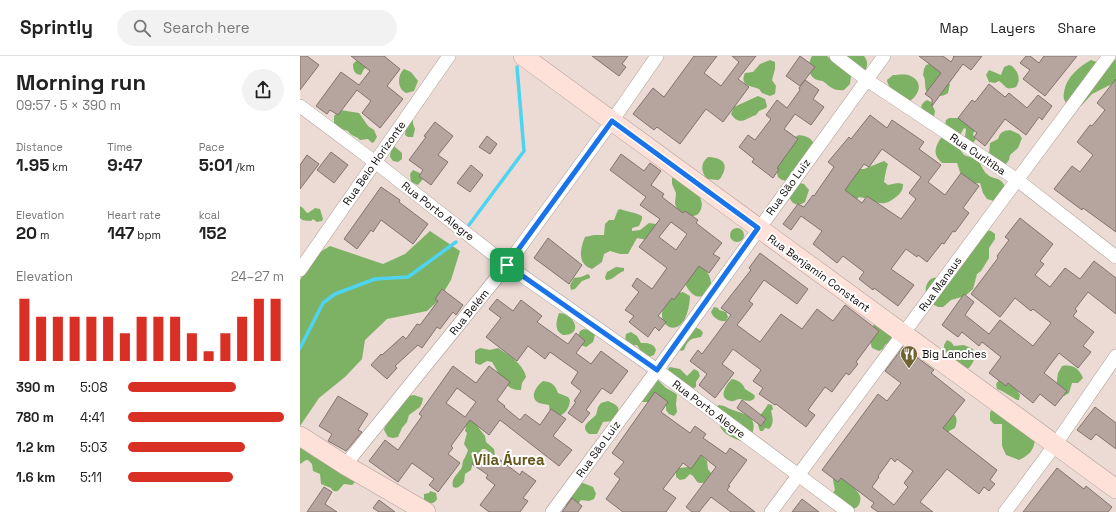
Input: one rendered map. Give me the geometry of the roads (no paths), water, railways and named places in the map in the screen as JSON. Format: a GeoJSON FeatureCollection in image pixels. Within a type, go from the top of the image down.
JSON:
{"type":"FeatureCollection","features":[{"type":"Feature","properties":{"kind":"street","name":"Rua Belo Horizonte"},"geometry":{"type":"LineString","coordinates":[[300,270],[449,56]]}},
{"type":"Feature","properties":{"kind":"street","name":"Rua Benjamin Constant"},"geometry":{"type":"LineString","coordinates":[[522,56],[1116,489]]}},
{"type":"Feature","properties":{"kind":"street","name":"Rua Belém"},"geometry":{"type":"LineString","coordinates":[[345,465],[507,265],[612,121],[657,56]]}},
{"type":"Feature","properties":{"kind":"street","name":"Rua Curitiba"},"geometry":{"type":"LineString","coordinates":[[836,56],[867,80],[1016,179],[1116,257]]}},
{"type":"Feature","properties":{"kind":"street","name":"Rua São Luiz"},"geometry":{"type":"LineString","coordinates":[[552,512],[657,370],[758,228],[884,56]]}},
{"type":"Feature","properties":{"kind":"street","name":"Rua Manaus"},"geometry":{"type":"LineString","coordinates":[[771,512],[1016,179],[1109,56]]}},
{"type":"Feature","properties":{"kind":"street","name":"Rua Porto Alegre"},"geometry":{"type":"LineString","coordinates":[[300,106],[375,162],[507,265],[657,370],[848,512]]}},
{"type":"Feature","properties":{"kind":"street"},"geometry":{"type":"LineString","coordinates":[[1005,512],[1056,445],[1116,356]]}},
{"type":"Feature","properties":{"kind":"street"},"geometry":{"type":"LineString","coordinates":[[300,436],[345,465],[426,512]]}},
{"type":"Feature","properties":{"kind":"waterway"},"geometry":{"type":"LineString","coordinates":[[469,225],[524,151],[517,67]]}},
{"type":"Feature","properties":{"kind":"waterway"},"geometry":{"type":"LineString","coordinates":[[300,348],[323,303],[335,294],[375,279],[408,277],[456,242]]}},
{"type":"Feature","properties":{"kind":"place","name":"Big Lanches"},"geometry":{"type":"Point","coordinates":[909,369]}},
{"type":"Feature","properties":{"kind":"district","name":"Vila Áurea"},"geometry":{"type":"Point","coordinates":[509,459]}}]}
